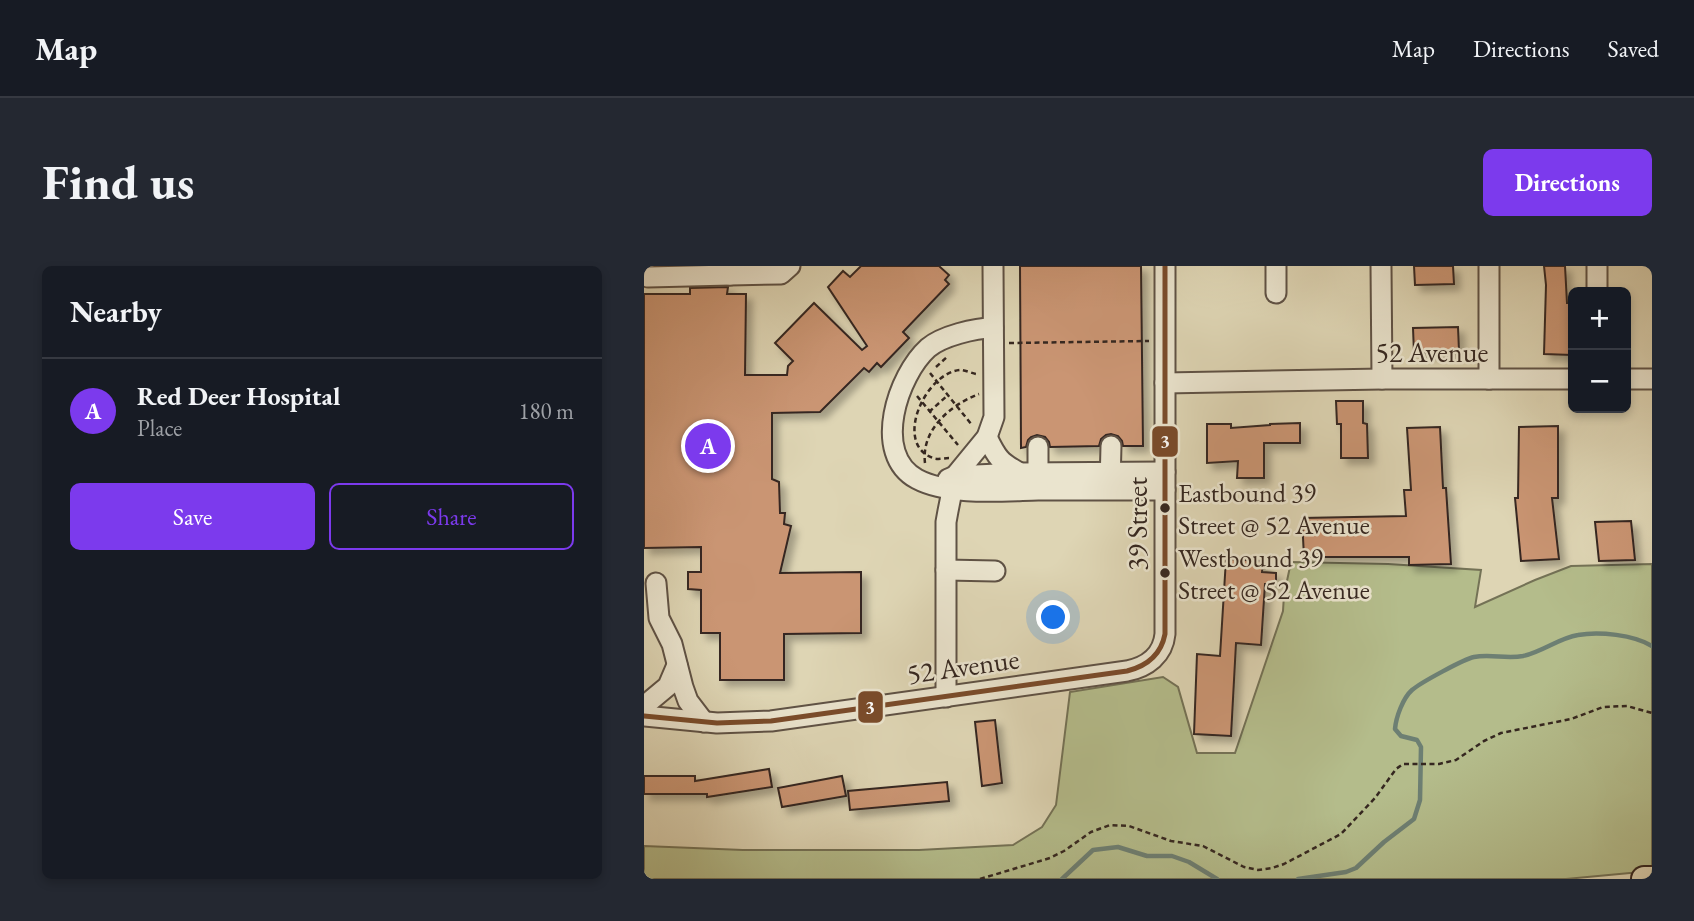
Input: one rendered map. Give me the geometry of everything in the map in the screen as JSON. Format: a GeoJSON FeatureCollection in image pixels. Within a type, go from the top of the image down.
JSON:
{"type":"FeatureCollection","features":[{"type":"Feature","properties":{"kind":"main road"},"geometry":{"type":"LineString","coordinates":[[1644,879],[1652,879]]}},
{"type":"Feature","properties":{"kind":"street"},"geometry":{"type":"LineString","coordinates":[[648,277],[726,271],[781,274],[790,266]]}},
{"type":"Feature","properties":{"kind":"street"},"geometry":{"type":"LineString","coordinates":[[946,697],[946,522],[955,474],[994,418],[993,266]]}},
{"type":"Feature","properties":{"kind":"street","name":"39 Street"},"geometry":{"type":"LineString","coordinates":[[1158,653],[1164,643],[1165,634],[1165,266]]}},
{"type":"Feature","properties":{"kind":"street"},"geometry":{"type":"LineString","coordinates":[[1276,266],[1276,293]]}},
{"type":"Feature","properties":{"kind":"street"},"geometry":{"type":"LineString","coordinates":[[1381,266],[1382,379]]}},
{"type":"Feature","properties":{"kind":"street"},"geometry":{"type":"LineString","coordinates":[[1489,266],[1489,379]]}},
{"type":"Feature","properties":{"kind":"street"},"geometry":{"type":"LineString","coordinates":[[1597,266],[1597,287]]}},
{"type":"Feature","properties":{"kind":"street"},"geometry":{"type":"LineString","coordinates":[[955,474],[914,477],[900,463],[893,444],[893,412],[901,388],[929,348],[981,328],[993,336]]}},
{"type":"Feature","properties":{"kind":"street","name":"52 Avenue"},"geometry":{"type":"LineString","coordinates":[[1165,383],[1568,379]]}},
{"type":"Feature","properties":{"kind":"street"},"geometry":{"type":"LineString","coordinates":[[1631,379],[1652,379]]}},
{"type":"Feature","properties":{"kind":"street"},"geometry":{"type":"LineString","coordinates":[[983,434],[996,457],[1032,479]]}},
{"type":"Feature","properties":{"kind":"street"},"geometry":{"type":"LineString","coordinates":[[1110,482],[1111,446]]}},
{"type":"Feature","properties":{"kind":"street"},"geometry":{"type":"LineString","coordinates":[[1032,479],[1038,447]]}},
{"type":"Feature","properties":{"kind":"street"},"geometry":{"type":"LineString","coordinates":[[955,474],[968,491],[1032,479],[1165,481]]}},
{"type":"Feature","properties":{"kind":"street"},"geometry":{"type":"LineString","coordinates":[[946,570],[995,571]]}},
{"type":"Feature","properties":{"kind":"street"},"geometry":{"type":"LineString","coordinates":[[656,583],[659,618],[672,643],[688,701],[704,722]]}},
{"type":"Feature","properties":{"kind":"street","name":"52 Avenue"},"geometry":{"type":"LineString","coordinates":[[644,716],[704,722],[771,721],[1128,671],[1146,665],[1158,653]]}},
{"type":"Feature","properties":{"kind":"street"},"geometry":{"type":"LineString","coordinates":[[644,706],[668,686],[677,665]]}},
{"type":"Feature","properties":{"kind":"path"},"geometry":{"type":"LineString","coordinates":[[993,336],[1151,341]]}},
{"type":"Feature","properties":{"kind":"path"},"geometry":{"type":"LineString","coordinates":[[925,379],[952,352]]}},
{"type":"Feature","properties":{"kind":"path"},"geometry":{"type":"LineString","coordinates":[[928,476],[915,429],[918,408],[926,393],[946,374],[962,370],[982,378]]}},
{"type":"Feature","properties":{"kind":"path"},"geometry":{"type":"LineString","coordinates":[[930,373],[983,434]]}},
{"type":"Feature","properties":{"kind":"path"},"geometry":{"type":"LineString","coordinates":[[923,453],[927,439],[937,422],[956,406],[982,392]]}},
{"type":"Feature","properties":{"kind":"path"},"geometry":{"type":"LineString","coordinates":[[915,394],[964,452]]}},
{"type":"Feature","properties":{"kind":"path"},"geometry":{"type":"LineString","coordinates":[[929,412],[948,395]]}},
{"type":"Feature","properties":{"kind":"path"},"geometry":{"type":"LineString","coordinates":[[923,453],[955,474]]}},
{"type":"Feature","properties":{"kind":"path"},"geometry":{"type":"LineString","coordinates":[[980,879],[1050,858],[1091,832],[1110,825],[1129,826],[1171,841],[1203,846],[1244,867],[1272,869],[1341,834],[1403,764],[1434,764],[1456,760],[1501,733],[1571,719],[1603,707],[1627,706],[1652,713]]}},
{"type":"Feature","properties":{"kind":"green space"},"geometry":{"type":"Polygon","coordinates":[[[1291,562],[1481,570],[1475,607],[1571,566],[1652,564],[1652,872],[1566,879],[644,879],[644,846],[743,850],[919,850],[1013,845],[1042,827],[1056,805],[1070,692],[1163,677],[1178,687],[1197,753],[1235,753],[1283,611],[1291,562]]]}},
{"type":"Feature","properties":{"kind":"building"},"geometry":{"type":"Polygon","coordinates":[[[861,266],[939,266],[949,275],[945,280],[949,284],[903,332],[909,338],[881,367],[877,363],[869,372],[864,368],[820,412],[772,413],[772,479],[779,482],[780,513],[785,513],[784,524],[791,526],[780,573],[861,572],[861,633],[784,634],[784,680],[720,680],[720,633],[701,633],[701,590],[688,589],[688,572],[701,572],[701,547],[644,548],[644,294],[690,294],[690,288],[728,287],[727,294],[746,294],[745,375],[787,375],[788,366],[793,361],[775,343],[814,303],[862,350],[867,346],[828,287],[843,271],[850,277],[861,266]]]}},
{"type":"Feature","properties":{"kind":"building"},"geometry":{"type":"Polygon","coordinates":[[[1020,266],[1141,266],[1143,446],[1123,446],[1118,436],[1111,434],[1101,439],[1099,446],[1050,447],[1045,437],[1037,435],[1028,440],[1026,447],[1021,448],[1020,266]]]}},
{"type":"Feature","properties":{"kind":"building"},"geometry":{"type":"Polygon","coordinates":[[[1414,266],[1453,266],[1454,284],[1415,285],[1414,266]]]}},
{"type":"Feature","properties":{"kind":"building"},"geometry":{"type":"Polygon","coordinates":[[[1544,266],[1565,266],[1568,355],[1544,354],[1544,266]]]}},
{"type":"Feature","properties":{"kind":"building"},"geometry":{"type":"Polygon","coordinates":[[[1458,327],[1459,351],[1414,353],[1413,328],[1458,327]]]}},
{"type":"Feature","properties":{"kind":"building"},"geometry":{"type":"Polygon","coordinates":[[[1336,401],[1363,401],[1368,458],[1341,458],[1341,424],[1337,424],[1336,401]]]}},
{"type":"Feature","properties":{"kind":"building"},"geometry":{"type":"Polygon","coordinates":[[[1300,423],[1300,443],[1264,443],[1264,478],[1237,478],[1238,461],[1207,463],[1207,424],[1231,424],[1231,428],[1300,423]]]}},
{"type":"Feature","properties":{"kind":"building"},"geometry":{"type":"Polygon","coordinates":[[[1558,426],[1558,498],[1552,498],[1559,559],[1521,561],[1515,498],[1518,498],[1519,427],[1558,426]]]}},
{"type":"Feature","properties":{"kind":"building"},"geometry":{"type":"Polygon","coordinates":[[[1440,427],[1451,564],[1409,565],[1409,557],[1304,557],[1302,518],[1406,516],[1404,490],[1411,490],[1407,428],[1440,427]]]}},
{"type":"Feature","properties":{"kind":"building"},"geometry":{"type":"Polygon","coordinates":[[[1631,521],[1635,560],[1599,561],[1595,522],[1631,521]]]}},
{"type":"Feature","properties":{"kind":"building"},"geometry":{"type":"Polygon","coordinates":[[[1226,559],[1263,561],[1262,572],[1276,573],[1276,584],[1265,584],[1261,645],[1236,643],[1231,736],[1194,734],[1197,654],[1220,656],[1226,559]]]}},
{"type":"Feature","properties":{"kind":"building"},"geometry":{"type":"Polygon","coordinates":[[[995,720],[1002,783],[982,786],[975,722],[995,720]]]}},
{"type":"Feature","properties":{"kind":"building"},"geometry":{"type":"Polygon","coordinates":[[[769,769],[772,787],[707,797],[707,794],[644,794],[644,776],[695,776],[695,781],[769,769]]]}},
{"type":"Feature","properties":{"kind":"building"},"geometry":{"type":"Polygon","coordinates":[[[842,776],[846,796],[782,807],[778,788],[842,776]]]}},
{"type":"Feature","properties":{"kind":"building"},"geometry":{"type":"Polygon","coordinates":[[[947,782],[949,801],[850,810],[848,791],[947,782]]]}},
{"type":"Feature","properties":{"kind":"waterway"},"geometry":{"type":"LineString","coordinates":[[1298,879],[1356,868],[1414,819],[1420,800],[1421,747],[1417,740],[1401,736],[1395,729],[1403,703],[1417,687],[1452,666],[1474,657],[1523,656],[1578,635],[1616,635],[1652,646]]}},
{"type":"Feature","properties":{"kind":"waterway"},"geometry":{"type":"LineString","coordinates":[[1062,879],[1093,850],[1118,847],[1147,856],[1172,856],[1189,862],[1217,879]]}},
{"type":"Feature","properties":{"kind":"transit line","name":"3"},"geometry":{"type":"LineString","coordinates":[[644,716],[717,723],[771,721],[1127,671],[1152,658],[1160,648],[1165,634],[1165,266]]}},
{"type":"Feature","properties":{"kind":"place","name":"Red Deer Hospital"},"geometry":{"type":"Point","coordinates":[708,446]}},
{"type":"Feature","properties":{"kind":"place","name":"Eastbound 39 Street @ 52 Avenue"},"geometry":{"type":"Point","coordinates":[1165,508]}},
{"type":"Feature","properties":{"kind":"place","name":"Westbound 39 Street @ 52 Avenue"},"geometry":{"type":"Point","coordinates":[1165,573]}}]}
